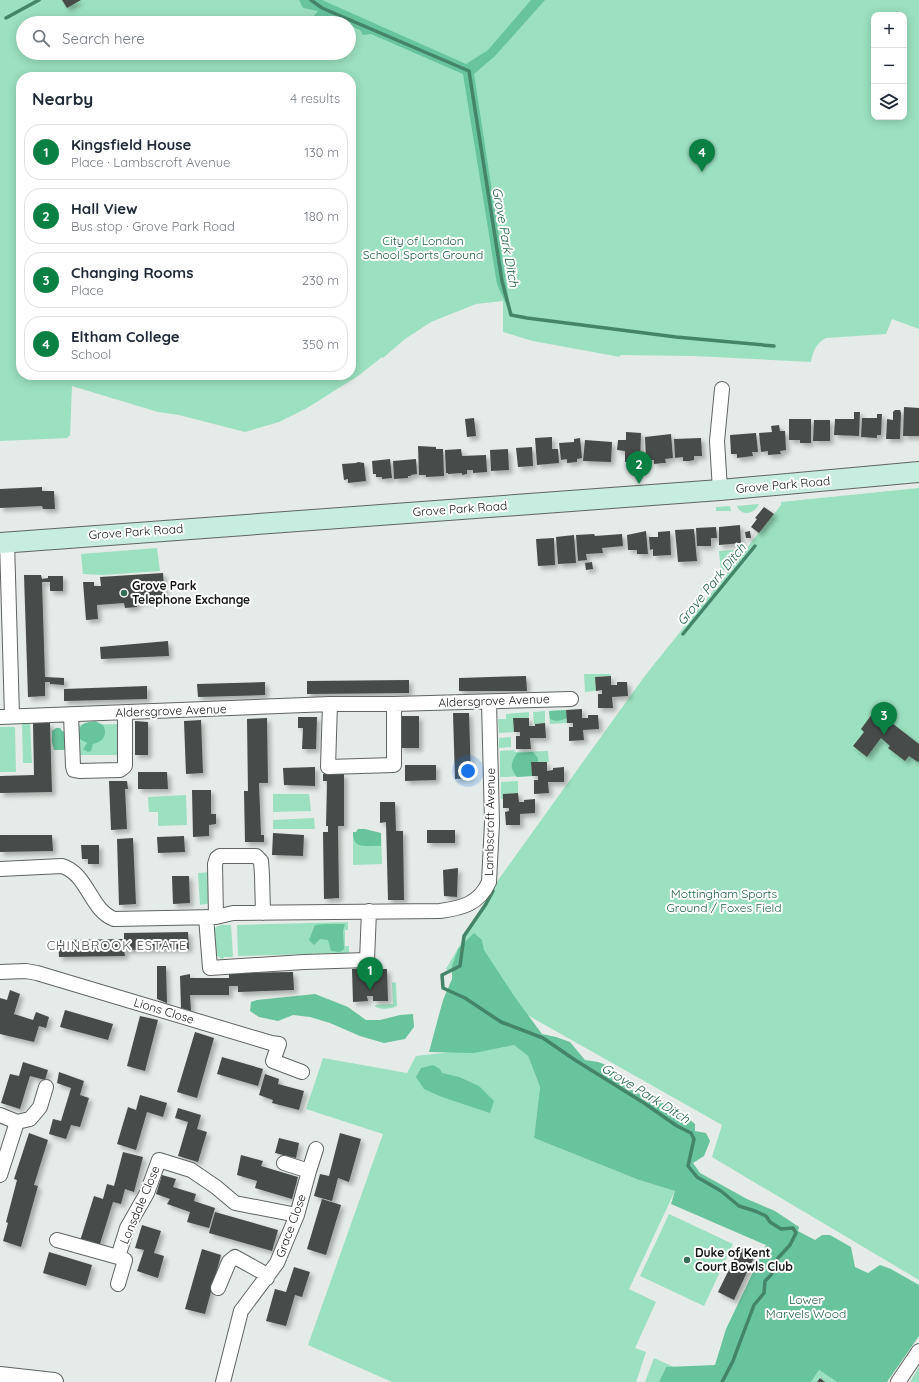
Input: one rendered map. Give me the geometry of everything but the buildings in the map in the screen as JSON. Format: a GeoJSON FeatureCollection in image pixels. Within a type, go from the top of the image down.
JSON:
{"type":"FeatureCollection","features":[{"type":"Feature","properties":{"kind":"main road","name":"Grove Park Road"},"geometry":{"type":"LineString","coordinates":[[3,542],[720,490],[919,472]]}},
{"type":"Feature","properties":{"kind":"street"},"geometry":{"type":"LineString","coordinates":[[720,490],[717,441],[722,389]]}},
{"type":"Feature","properties":{"kind":"street"},"geometry":{"type":"LineString","coordinates":[[3,542],[6,716]]}},
{"type":"Feature","properties":{"kind":"street","name":"Aldersgrove Avenue"},"geometry":{"type":"LineString","coordinates":[[6,716],[330,704],[489,702],[571,698]]}},
{"type":"Feature","properties":{"kind":"street","name":"Lambscroft Avenue"},"geometry":{"type":"LineString","coordinates":[[0,869],[62,866],[68,868],[79,877],[108,917],[114,919],[211,917],[233,913],[440,912],[468,904],[485,890],[489,882],[492,823],[489,702]]}},
{"type":"Feature","properties":{"kind":"street"},"geometry":{"type":"LineString","coordinates":[[330,704],[328,767],[394,765],[394,704]]}},
{"type":"Feature","properties":{"kind":"street"},"geometry":{"type":"LineString","coordinates":[[71,714],[74,770],[120,770],[125,766],[124,712]]}},
{"type":"Feature","properties":{"kind":"street"},"geometry":{"type":"LineString","coordinates":[[263,913],[261,861],[256,856],[220,856],[217,858],[215,864],[211,917],[210,968],[304,962],[367,960],[369,912]]}},
{"type":"Feature","properties":{"kind":"street","name":"Lions Close"},"geometry":{"type":"LineString","coordinates":[[0,972],[26,971],[36,973],[279,1044],[273,1061],[302,1072]]}},
{"type":"Feature","properties":{"kind":"street"},"geometry":{"type":"LineString","coordinates":[[0,1115],[17,1122],[30,1119],[40,1107],[46,1087]]}},
{"type":"Feature","properties":{"kind":"street"},"geometry":{"type":"LineString","coordinates":[[0,1175],[17,1122]]}},
{"type":"Feature","properties":{"kind":"street","name":"Grace Close"},"geometry":{"type":"LineString","coordinates":[[222,1382],[241,1311],[277,1263],[297,1215],[316,1149]]}},
{"type":"Feature","properties":{"kind":"street","name":"Lonsdale Close"},"geometry":{"type":"LineString","coordinates":[[118,1284],[125,1260],[127,1228],[147,1193],[159,1160],[191,1170],[216,1187],[235,1203],[297,1215]]}},
{"type":"Feature","properties":{"kind":"street"},"geometry":{"type":"LineString","coordinates":[[284,1163],[309,1171]]}},
{"type":"Feature","properties":{"kind":"street","name":"Lonsdale Close"},"geometry":{"type":"LineString","coordinates":[[57,1240],[125,1260]]}},
{"type":"Feature","properties":{"kind":"street"},"geometry":{"type":"LineString","coordinates":[[218,1288],[228,1262],[235,1257],[262,1272],[266,1278]]}},
{"type":"Feature","properties":{"kind":"street"},"geometry":{"type":"LineString","coordinates":[[898,1382],[919,1351]]}},
{"type":"Feature","properties":{"kind":"street"},"geometry":{"type":"LineString","coordinates":[[0,1376],[54,1382]]}},
{"type":"Feature","properties":{"kind":"green space","name":"City of London School Sports Ground"},"geometry":{"type":"Polygon","coordinates":[[[0,0],[919,0],[919,329],[892,319],[886,334],[826,338],[820,342],[816,348],[811,362],[694,356],[620,355],[620,357],[533,341],[503,332],[503,301],[476,304],[431,322],[405,339],[383,358],[382,357],[356,377],[356,72],[16,72],[16,380],[352,380],[307,408],[279,422],[245,432],[179,415],[158,412],[72,386],[70,436],[68,436],[68,438],[0,441],[0,0]]]}},
{"type":"Feature","properties":{"kind":"green space"},"geometry":{"type":"Polygon","coordinates":[[[299,0],[322,0],[466,64],[488,50],[531,0],[545,0],[495,56],[474,74],[511,315],[497,284],[463,74],[371,34],[363,35],[360,30],[356,28],[356,16],[314,16],[318,11],[303,8],[299,0]]]}},
{"type":"Feature","properties":{"kind":"green space","name":"Mottingham Sports Ground / Foxes Field"},"geometry":{"type":"Polygon","coordinates":[[[919,488],[919,1280],[712,1157],[722,1125],[446,969],[496,883],[644,677],[728,572],[725,569],[721,572],[719,551],[746,549],[781,505],[781,502],[919,488]]]}},
{"type":"Feature","properties":{"kind":"green space"},"geometry":{"type":"Polygon","coordinates":[[[759,504],[754,510],[748,513],[742,512],[737,506],[759,504]]]}},
{"type":"Feature","properties":{"kind":"green space"},"geometry":{"type":"Polygon","coordinates":[[[730,506],[731,511],[716,511],[716,507],[730,506]]]}},
{"type":"Feature","properties":{"kind":"green space"},"geometry":{"type":"Polygon","coordinates":[[[157,548],[160,571],[103,575],[83,574],[81,554],[157,548]]]}},
{"type":"Feature","properties":{"kind":"green space"},"geometry":{"type":"Polygon","coordinates":[[[584,674],[610,674],[611,676],[595,677],[596,691],[585,692],[584,674]]]}},
{"type":"Feature","properties":{"kind":"green space"},"geometry":{"type":"Polygon","coordinates":[[[566,710],[567,723],[550,724],[549,711],[566,710]]]}},
{"type":"Feature","properties":{"kind":"green space"},"geometry":{"type":"Polygon","coordinates":[[[566,710],[567,718],[558,721],[550,719],[549,711],[566,710]]]}},
{"type":"Feature","properties":{"kind":"green space"},"geometry":{"type":"Polygon","coordinates":[[[545,711],[545,723],[534,724],[533,712],[545,711]]]}},
{"type":"Feature","properties":{"kind":"green space"},"geometry":{"type":"Polygon","coordinates":[[[529,712],[529,718],[513,718],[514,732],[499,733],[498,719],[506,719],[506,714],[529,712]]]}},
{"type":"Feature","properties":{"kind":"green space"},"geometry":{"type":"Polygon","coordinates":[[[95,721],[103,725],[105,735],[102,740],[93,744],[91,751],[88,752],[83,749],[87,743],[81,740],[79,730],[83,724],[95,721]]]}},
{"type":"Feature","properties":{"kind":"green space"},"geometry":{"type":"Polygon","coordinates":[[[30,723],[32,763],[23,763],[22,724],[30,723]]]}},
{"type":"Feature","properties":{"kind":"green space"},"geometry":{"type":"Polygon","coordinates":[[[120,724],[121,755],[76,755],[75,725],[120,724]]]}},
{"type":"Feature","properties":{"kind":"green space"},"geometry":{"type":"Polygon","coordinates":[[[0,727],[15,727],[16,772],[0,772],[0,727]]]}},
{"type":"Feature","properties":{"kind":"green space"},"geometry":{"type":"Polygon","coordinates":[[[56,728],[60,728],[62,731],[68,733],[67,748],[63,750],[54,750],[52,731],[56,728]]]}},
{"type":"Feature","properties":{"kind":"green space"},"geometry":{"type":"Polygon","coordinates":[[[511,737],[511,747],[499,748],[499,738],[511,737]]]}},
{"type":"Feature","properties":{"kind":"green space"},"geometry":{"type":"Polygon","coordinates":[[[514,750],[515,752],[548,751],[549,762],[532,762],[532,776],[500,777],[500,751],[514,750]]]}},
{"type":"Feature","properties":{"kind":"green space"},"geometry":{"type":"Polygon","coordinates":[[[533,752],[538,758],[538,762],[531,763],[532,776],[517,777],[512,765],[517,753],[533,752]]]}},
{"type":"Feature","properties":{"kind":"green space"},"geometry":{"type":"Polygon","coordinates":[[[518,781],[518,793],[503,794],[503,799],[501,799],[501,782],[518,781]]]}},
{"type":"Feature","properties":{"kind":"green space"},"geometry":{"type":"Polygon","coordinates":[[[273,794],[309,794],[311,811],[273,812],[273,794]]]}},
{"type":"Feature","properties":{"kind":"green space"},"geometry":{"type":"Polygon","coordinates":[[[186,795],[187,825],[158,826],[158,812],[149,812],[148,797],[186,795]]]}},
{"type":"Feature","properties":{"kind":"green space"},"geometry":{"type":"Polygon","coordinates":[[[314,818],[315,829],[273,829],[273,820],[314,818]]]}},
{"type":"Feature","properties":{"kind":"green space"},"geometry":{"type":"Polygon","coordinates":[[[358,829],[381,833],[381,846],[359,845],[354,838],[353,832],[356,832],[358,829]]]}},
{"type":"Feature","properties":{"kind":"green space"},"geometry":{"type":"Polygon","coordinates":[[[353,832],[381,833],[382,864],[353,865],[353,832]]]}},
{"type":"Feature","properties":{"kind":"green space"},"geometry":{"type":"Polygon","coordinates":[[[210,872],[211,903],[200,905],[198,873],[210,872]]]}},
{"type":"Feature","properties":{"kind":"green space"},"geometry":{"type":"Polygon","coordinates":[[[348,922],[348,930],[345,930],[345,946],[349,946],[349,953],[238,956],[237,925],[348,922]]]}},
{"type":"Feature","properties":{"kind":"green space"},"geometry":{"type":"Polygon","coordinates":[[[345,924],[343,931],[344,949],[340,952],[331,951],[328,940],[320,939],[314,945],[309,940],[315,925],[345,924]]]}},
{"type":"Feature","properties":{"kind":"green space"},"geometry":{"type":"Polygon","coordinates":[[[221,925],[231,925],[233,957],[224,957],[223,959],[215,954],[214,928],[221,925]]]}},
{"type":"Feature","properties":{"kind":"green space","name":"Lower Marvels Wood"},"geometry":{"type":"Polygon","coordinates":[[[474,933],[482,940],[484,950],[514,996],[542,1034],[570,1042],[585,1060],[598,1062],[612,1067],[625,1078],[632,1090],[647,1098],[664,1103],[673,1112],[689,1119],[695,1124],[695,1131],[706,1133],[710,1141],[704,1156],[693,1163],[700,1173],[747,1199],[775,1211],[799,1227],[798,1231],[815,1240],[822,1235],[830,1235],[851,1247],[855,1267],[868,1273],[880,1265],[891,1269],[919,1285],[919,1336],[887,1382],[837,1382],[819,1370],[811,1382],[659,1382],[666,1367],[715,1365],[726,1329],[766,1245],[671,1204],[675,1191],[639,1180],[534,1138],[540,1087],[528,1056],[514,1045],[474,1053],[429,1052],[443,1000],[452,979],[452,966],[458,949],[474,933]]]}},
{"type":"Feature","properties":{"kind":"green space"},"geometry":{"type":"Polygon","coordinates":[[[392,983],[396,983],[397,1006],[386,1009],[376,1007],[375,1005],[393,1004],[392,983]]]}},
{"type":"Feature","properties":{"kind":"green space"},"geometry":{"type":"Polygon","coordinates":[[[315,994],[348,1007],[366,1020],[380,1020],[400,1015],[413,1014],[414,1027],[405,1039],[384,1043],[360,1036],[330,1023],[310,1017],[293,1015],[278,1021],[259,1017],[250,1011],[251,1002],[257,1000],[315,994]]]}},
{"type":"Feature","properties":{"kind":"green space"},"geometry":{"type":"Polygon","coordinates":[[[514,1045],[528,1056],[540,1087],[534,1138],[639,1180],[675,1191],[629,1289],[656,1302],[635,1348],[646,1352],[636,1382],[392,1382],[308,1345],[383,1134],[306,1109],[323,1058],[407,1073],[416,1056],[514,1045]]]}},
{"type":"Feature","properties":{"kind":"green space"},"geometry":{"type":"Polygon","coordinates":[[[433,1065],[440,1069],[442,1073],[459,1077],[479,1086],[494,1101],[490,1113],[442,1097],[424,1089],[416,1077],[421,1068],[433,1065]]]}},
{"type":"Feature","properties":{"kind":"green space","name":"Duke of Kent Court Bowls Club"},"geometry":{"type":"Polygon","coordinates":[[[669,1214],[733,1244],[704,1306],[640,1276],[669,1214]]]}},
{"type":"Feature","properties":{"kind":"green space"},"geometry":{"type":"Polygon","coordinates":[[[654,1358],[674,1367],[666,1367],[659,1382],[645,1382],[654,1358]]]}},
{"type":"Feature","properties":{"kind":"green space"},"geometry":{"type":"Polygon","coordinates":[[[919,1367],[919,1382],[910,1382],[919,1367]]]}},
{"type":"Feature","properties":{"kind":"green space"},"geometry":{"type":"Polygon","coordinates":[[[819,1370],[837,1382],[825,1382],[820,1378],[817,1382],[811,1382],[819,1370]]]}},
{"type":"Feature","properties":{"kind":"waterway","name":"Grove Park Ditch"},"geometry":{"type":"LineString","coordinates":[[6,18],[39,0]]}},
{"type":"Feature","properties":{"kind":"waterway","name":"Grove Park Ditch"},"geometry":{"type":"LineString","coordinates":[[311,0],[322,8],[341,16]]}},
{"type":"Feature","properties":{"kind":"waterway","name":"Grove Park Ditch"},"geometry":{"type":"LineString","coordinates":[[356,23],[469,71],[502,281],[511,315],[676,337],[774,346]]}},
{"type":"Feature","properties":{"kind":"waterway","name":"Grove Park Ditch"},"geometry":{"type":"LineString","coordinates":[[683,634],[755,546]]}},
{"type":"Feature","properties":{"kind":"waterway","name":"Grove Park Ditch"},"geometry":{"type":"LineString","coordinates":[[493,891],[464,936],[460,966],[442,975],[443,988],[465,998],[501,1022],[543,1038],[677,1126],[691,1133],[694,1139],[688,1166],[697,1177],[721,1191],[739,1206],[766,1216],[770,1222],[781,1229],[793,1228],[796,1233],[790,1245],[778,1258],[771,1275],[765,1281],[764,1293],[754,1305],[733,1361],[722,1382]]}},
{"type":"Feature","properties":{"kind":"place","name":"Eltham College"},"geometry":{"type":"Point","coordinates":[702,172]}},
{"type":"Feature","properties":{"kind":"place","name":"Hall View"},"geometry":{"type":"Point","coordinates":[639,484]}},
{"type":"Feature","properties":{"kind":"place","name":"Grove Park Telephone Exchange"},"geometry":{"type":"Point","coordinates":[124,593]}},
{"type":"Feature","properties":{"kind":"place","name":"Changing Rooms"},"geometry":{"type":"Point","coordinates":[884,735]}},
{"type":"Feature","properties":{"kind":"place","name":"Kingsfield House"},"geometry":{"type":"Point","coordinates":[370,990]}},
{"type":"Feature","properties":{"kind":"place","name":"Duke of Kent Court Bowls Club"},"geometry":{"type":"Point","coordinates":[687,1260]}},
{"type":"Feature","properties":{"kind":"district","name":"CHINBROOK ESTATE"},"geometry":{"type":"Point","coordinates":[117,945]}}]}
